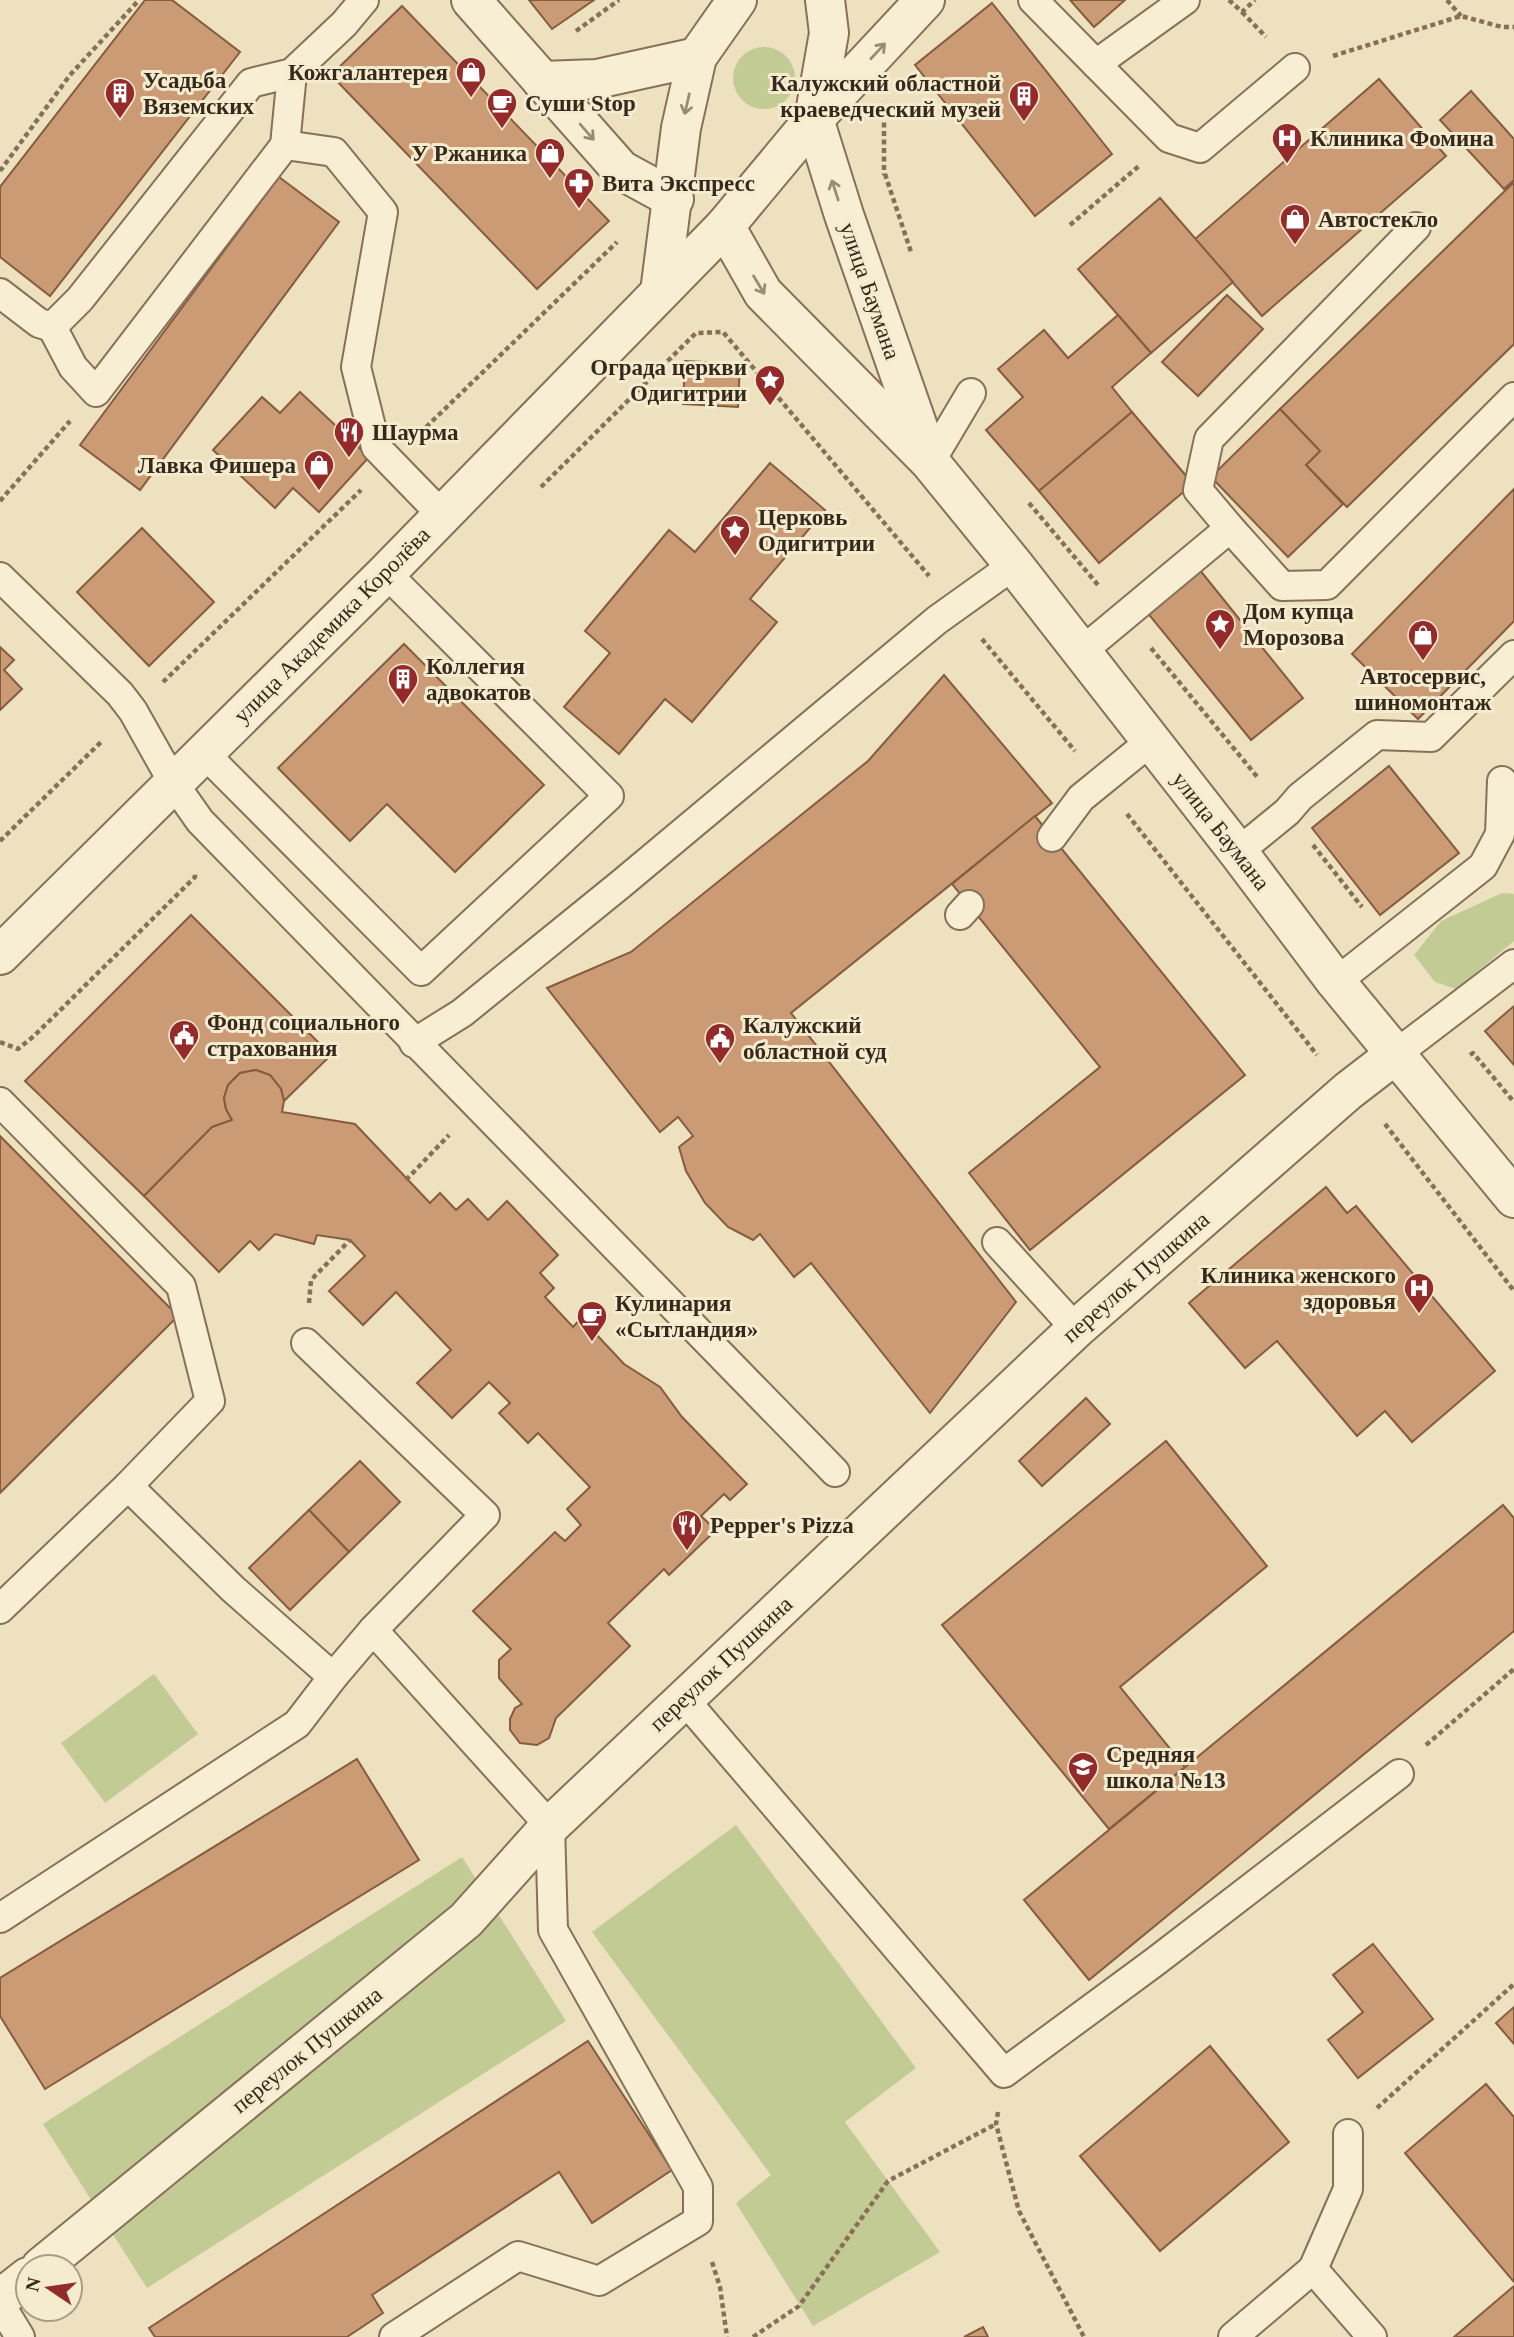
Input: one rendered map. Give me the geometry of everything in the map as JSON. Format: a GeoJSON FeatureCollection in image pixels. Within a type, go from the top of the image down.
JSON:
{"type":"FeatureCollection","features":[{"type":"Feature","properties":{"kind":"street"},"geometry":{"type":"LineString","coordinates":[[471,0],[621,170],[674,199],[703,222],[725,226]]}},
{"type":"Feature","properties":{"kind":"street"},"geometry":{"type":"LineString","coordinates":[[660,292],[681,128],[697,57],[737,0]]}},
{"type":"Feature","properties":{"kind":"street"},"geometry":{"type":"LineString","coordinates":[[809,0],[827,17],[814,118]]}},
{"type":"Feature","properties":{"kind":"street","name":"улица Академика Королёва"},"geometry":{"type":"LineString","coordinates":[[0,955],[386,573],[725,226],[814,118],[925,0]]}},
{"type":"Feature","properties":{"kind":"street"},"geometry":{"type":"LineString","coordinates":[[542,80],[597,79],[697,57]]}},
{"type":"Feature","properties":{"kind":"street","name":"улица Баумана"},"geometry":{"type":"LineString","coordinates":[[814,118],[844,215],[930,462]]}},
{"type":"Feature","properties":{"kind":"street","name":"улица Баумана"},"geometry":{"type":"LineString","coordinates":[[725,226],[763,293],[930,462],[1014,565],[1336,982],[1514,1198]]}},
{"type":"Feature","properties":{"kind":"street","name":"переулок Пушкина"},"geometry":{"type":"LineString","coordinates":[[58,2253],[466,1920],[550,1826],[1076,1329],[1348,1091],[1396,1054]]}},
{"type":"Feature","properties":{"kind":"street"},"geometry":{"type":"LineString","coordinates":[[0,2302],[14,2290]]}},
{"type":"Feature","properties":{"kind":"lane"},"geometry":{"type":"LineString","coordinates":[[52,327],[80,299],[251,83],[292,73],[344,24],[364,0]]}},
{"type":"Feature","properties":{"kind":"lane"},"geometry":{"type":"LineString","coordinates":[[1033,0],[1168,138],[1200,148],[1295,68]]}},
{"type":"Feature","properties":{"kind":"lane"},"geometry":{"type":"LineString","coordinates":[[1096,64],[1185,0]]}},
{"type":"Feature","properties":{"kind":"lane"},"geometry":{"type":"LineString","coordinates":[[0,293],[39,323],[52,327],[73,367],[96,392],[285,145],[292,73]]}},
{"type":"Feature","properties":{"kind":"lane"},"geometry":{"type":"LineString","coordinates":[[285,145],[334,152],[383,212],[356,367],[376,447],[442,515]]}},
{"type":"Feature","properties":{"kind":"lane"},"geometry":{"type":"LineString","coordinates":[[1416,227],[1209,439],[1198,490],[1282,586],[1327,585],[1514,397]]}},
{"type":"Feature","properties":{"kind":"lane"},"geometry":{"type":"LineString","coordinates":[[930,462],[971,393]]}},
{"type":"Feature","properties":{"kind":"lane"},"geometry":{"type":"LineString","coordinates":[[1081,652],[1230,528]]}},
{"type":"Feature","properties":{"kind":"lane"},"geometry":{"type":"LineString","coordinates":[[414,1043],[462,1013],[937,620],[1014,565]]}},
{"type":"Feature","properties":{"kind":"lane"},"geometry":{"type":"LineString","coordinates":[[204,753],[421,971],[609,796],[386,573]]}},
{"type":"Feature","properties":{"kind":"lane"},"geometry":{"type":"LineString","coordinates":[[0,577],[127,702],[174,784],[200,821],[477,1108],[835,1472]]}},
{"type":"Feature","properties":{"kind":"lane"},"geometry":{"type":"LineString","coordinates":[[1238,852],[1287,812],[1300,797],[1377,735],[1430,737],[1514,655]]}},
{"type":"Feature","properties":{"kind":"lane"},"geometry":{"type":"LineString","coordinates":[[1052,837],[1081,798],[1151,741]]}},
{"type":"Feature","properties":{"kind":"lane"},"geometry":{"type":"LineString","coordinates":[[1336,982],[1483,866],[1500,834],[1502,780]]}},
{"type":"Feature","properties":{"kind":"lane"},"geometry":{"type":"LineString","coordinates":[[1396,1054],[1514,964]]}},
{"type":"Feature","properties":{"kind":"lane"},"geometry":{"type":"LineString","coordinates":[[0,1102],[181,1286],[210,1401],[128,1486],[0,1609]]}},
{"type":"Feature","properties":{"kind":"lane"},"geometry":{"type":"LineString","coordinates":[[997,1242],[1076,1329]]}},
{"type":"Feature","properties":{"kind":"lane"},"geometry":{"type":"LineString","coordinates":[[0,1918],[297,1724],[373,1630],[485,1515],[306,1343]]}},
{"type":"Feature","properties":{"kind":"lane"},"geometry":{"type":"LineString","coordinates":[[128,1486],[233,1590],[333,1677]]}},
{"type":"Feature","properties":{"kind":"lane"},"geometry":{"type":"LineString","coordinates":[[373,1630],[550,1826],[553,1930],[698,2187],[698,2221],[599,2281],[518,2256],[394,2337]]}},
{"type":"Feature","properties":{"kind":"lane"},"geometry":{"type":"LineString","coordinates":[[684,1699],[1004,2073],[1156,1961],[1399,1774]]}},
{"type":"Feature","properties":{"kind":"lane"},"geometry":{"type":"LineString","coordinates":[[1233,2337],[1313,2269],[1348,2189],[1348,2134]]}},
{"type":"Feature","properties":{"kind":"lane"},"geometry":{"type":"LineString","coordinates":[[1313,2269],[1372,2337]]}},
{"type":"Feature","properties":{"kind":"lane"},"geometry":{"type":"LineString","coordinates":[[0,2302],[20,2337]]}},
{"type":"Feature","properties":{"kind":"path"},"geometry":{"type":"LineString","coordinates":[[0,171],[70,75],[139,0]]}},
{"type":"Feature","properties":{"kind":"path"},"geometry":{"type":"LineString","coordinates":[[569,35],[620,0]]}},
{"type":"Feature","properties":{"kind":"path"},"geometry":{"type":"LineString","coordinates":[[1229,0],[1242,12],[1255,0]]}},
{"type":"Feature","properties":{"kind":"path"},"geometry":{"type":"LineString","coordinates":[[1447,0],[1461,16]]}},
{"type":"Feature","properties":{"kind":"path"},"geometry":{"type":"LineString","coordinates":[[1295,68],[1461,16],[1502,27],[1514,27]]}},
{"type":"Feature","properties":{"kind":"path"},"geometry":{"type":"LineString","coordinates":[[1070,225],[1132,173],[1168,138]]}},
{"type":"Feature","properties":{"kind":"path"},"geometry":{"type":"LineString","coordinates":[[538,490],[696,333],[723,332],[1101,781],[1315,1053],[1348,1091]]}},
{"type":"Feature","properties":{"kind":"path"},"geometry":{"type":"LineString","coordinates":[[0,500],[96,392]]}},
{"type":"Feature","properties":{"kind":"path"},"geometry":{"type":"LineString","coordinates":[[0,1042],[18,1049],[195,877],[200,821]]}},
{"type":"Feature","properties":{"kind":"path"},"geometry":{"type":"LineString","coordinates":[[195,877],[204,887]]}},
{"type":"Feature","properties":{"kind":"path"},"geometry":{"type":"LineString","coordinates":[[406,1181],[477,1108]]}},
{"type":"Feature","properties":{"kind":"path"},"geometry":{"type":"LineString","coordinates":[[1382,1120],[1514,1291]]}},
{"type":"Feature","properties":{"kind":"path"},"geometry":{"type":"LineString","coordinates":[[306,1343],[311,1280],[350,1240]]}},
{"type":"Feature","properties":{"kind":"path"},"geometry":{"type":"LineString","coordinates":[[1399,1774],[1431,1740],[1514,1669]]}},
{"type":"Feature","properties":{"kind":"path"},"geometry":{"type":"LineString","coordinates":[[1348,2134],[1514,1984]]}},
{"type":"Feature","properties":{"kind":"path"},"geometry":{"type":"LineString","coordinates":[[1004,2073],[996,2124],[1019,2211],[1084,2337]]}},
{"type":"Feature","properties":{"kind":"path"},"geometry":{"type":"LineString","coordinates":[[753,2337],[799,2306],[888,2181],[996,2124]]}},
{"type":"Feature","properties":{"kind":"path"},"geometry":{"type":"LineString","coordinates":[[698,2221],[720,2287],[727,2337]]}},
{"type":"Feature","properties":{"kind":"green space"},"geometry":{"type":"Polygon","coordinates":[[[764,47],[776,49],[786,56],[793,66],[793,90],[786,100],[776,107],[764,109],[752,107],[742,100],[735,90],[733,78],[735,66],[742,56],[752,49],[764,47]]]}},
{"type":"Feature","properties":{"kind":"green space"},"geometry":{"type":"Polygon","coordinates":[[[1502,893],[1514,894],[1514,941],[1456,989],[1435,982],[1414,955],[1441,921],[1502,893]]]}},
{"type":"Feature","properties":{"kind":"green space"},"geometry":{"type":"Polygon","coordinates":[[[154,1674],[198,1734],[105,1803],[61,1743],[154,1674]]]}},
{"type":"Feature","properties":{"kind":"green space"},"geometry":{"type":"Polygon","coordinates":[[[736,1825],[916,2068],[845,2122],[940,2252],[813,2326],[736,2203],[771,2175],[592,1932],[736,1825]]]}},
{"type":"Feature","properties":{"kind":"green space"},"geometry":{"type":"Polygon","coordinates":[[[462,1857],[566,2021],[147,2288],[43,2124],[462,1857]]]}},
{"type":"Feature","properties":{"kind":"building","name":"Усадьба Вяземских"},"geometry":{"type":"Polygon","coordinates":[[[145,0],[172,0],[240,52],[50,296],[0,257],[0,187],[145,0]]]}},
{"type":"Feature","properties":{"kind":"building"},"geometry":{"type":"Polygon","coordinates":[[[529,0],[594,0],[552,29],[529,0]]]}},
{"type":"Feature","properties":{"kind":"building"},"geometry":{"type":"Polygon","coordinates":[[[1070,0],[1125,0],[1094,27],[1070,0]]]}},
{"type":"Feature","properties":{"kind":"building","name":"Калужский областной краеведческий музей"},"geometry":{"type":"Polygon","coordinates":[[[992,3],[1112,154],[1035,216],[915,65],[992,3]]]}},
{"type":"Feature","properties":{"kind":"building"},"geometry":{"type":"Polygon","coordinates":[[[402,6],[609,221],[537,289],[331,75],[402,6]]]}},
{"type":"Feature","properties":{"kind":"building"},"geometry":{"type":"Polygon","coordinates":[[[1379,79],[1446,156],[1262,316],[1195,239],[1379,79]]]}},
{"type":"Feature","properties":{"kind":"building"},"geometry":{"type":"Polygon","coordinates":[[[1471,91],[1514,139],[1514,180],[1504,189],[1440,120],[1471,91]]]}},
{"type":"Feature","properties":{"kind":"building"},"geometry":{"type":"Polygon","coordinates":[[[279,177],[339,222],[140,490],[80,445],[279,177]]]}},
{"type":"Feature","properties":{"kind":"building"},"geometry":{"type":"Polygon","coordinates":[[[1514,182],[1514,344],[1347,507],[1306,465],[1320,451],[1280,409],[1514,182]]]}},
{"type":"Feature","properties":{"kind":"building"},"geometry":{"type":"Polygon","coordinates":[[[1160,198],[1233,282],[1151,353],[1078,269],[1160,198]]]}},
{"type":"Feature","properties":{"kind":"building"},"geometry":{"type":"Polygon","coordinates":[[[1227,295],[1263,329],[1198,396],[1162,362],[1227,295]]]}},
{"type":"Feature","properties":{"kind":"building"},"geometry":{"type":"Polygon","coordinates":[[[1118,315],[1151,353],[1112,387],[1132,412],[1039,491],[986,430],[1023,397],[998,369],[1044,330],[1068,358],[1118,315]]]}},
{"type":"Feature","properties":{"kind":"building"},"geometry":{"type":"Polygon","coordinates":[[[685,361],[740,364],[738,407],[683,404],[685,361]]]}},
{"type":"Feature","properties":{"kind":"building"},"geometry":{"type":"Polygon","coordinates":[[[300,392],[369,457],[319,512],[293,488],[275,508],[213,450],[262,397],[280,413],[300,392]]]}},
{"type":"Feature","properties":{"kind":"building"},"geometry":{"type":"Polygon","coordinates":[[[1280,409],[1320,451],[1306,465],[1343,504],[1288,557],[1211,477],[1280,409]]]}},
{"type":"Feature","properties":{"kind":"building"},"geometry":{"type":"Polygon","coordinates":[[[1132,412],[1193,484],[1099,563],[1039,491],[1132,412]]]}},
{"type":"Feature","properties":{"kind":"building"},"geometry":{"type":"Polygon","coordinates":[[[770,463],[825,510],[750,599],[777,622],[692,722],[665,699],[619,754],[564,707],[610,653],[585,631],[669,530],[695,552],[770,463]]]}},
{"type":"Feature","properties":{"kind":"building"},"geometry":{"type":"Polygon","coordinates":[[[1514,489],[1514,621],[1418,719],[1352,654],[1514,489]]]}},
{"type":"Feature","properties":{"kind":"building"},"geometry":{"type":"Polygon","coordinates":[[[142,528],[214,602],[149,666],[77,592],[142,528]]]}},
{"type":"Feature","properties":{"kind":"building"},"geometry":{"type":"Polygon","coordinates":[[[1199,569],[1303,698],[1251,740],[1146,611],[1199,569]]]}},
{"type":"Feature","properties":{"kind":"building","name":"Коллегия адвокатов"},"geometry":{"type":"Polygon","coordinates":[[[404,644],[544,785],[455,872],[387,804],[350,841],[278,768],[404,644]]]}},
{"type":"Feature","properties":{"kind":"building"},"geometry":{"type":"Polygon","coordinates":[[[0,647],[14,660],[4,670],[22,689],[0,710],[0,647]]]}},
{"type":"Feature","properties":{"kind":"building","name":"Калужский областной суд"},"geometry":{"type":"Polygon","coordinates":[[[944,675],[1052,803],[791,1013],[1016,1302],[930,1413],[811,1263],[794,1277],[760,1234],[753,1240],[728,1227],[705,1203],[686,1171],[679,1147],[693,1136],[678,1117],[660,1132],[547,988],[631,952],[868,761],[944,675]]]}},
{"type":"Feature","properties":{"kind":"building"},"geometry":{"type":"Polygon","coordinates":[[[1389,766],[1459,853],[1380,915],[1312,828],[1389,766]]]}},
{"type":"Feature","properties":{"kind":"building"},"geometry":{"type":"Polygon","coordinates":[[[1035,816],[1245,1075],[1030,1250],[969,1173],[1100,1067],[952,884],[1035,816]]]}},
{"type":"Feature","properties":{"kind":"building","name":"Фонд социального страхования"},"geometry":{"type":"Polygon","coordinates":[[[191,915],[331,1055],[284,1101],[281,1089],[270,1075],[256,1070],[240,1073],[228,1085],[224,1098],[232,1120],[212,1127],[144,1196],[25,1081],[191,915]]]}},
{"type":"Feature","properties":{"kind":"building"},"geometry":{"type":"Polygon","coordinates":[[[1514,1006],[1514,1065],[1485,1031],[1514,1006]]]}},
{"type":"Feature","properties":{"kind":"building"},"geometry":{"type":"Polygon","coordinates":[[[256,1070],[270,1075],[281,1089],[284,1101],[282,1112],[355,1124],[430,1203],[440,1193],[456,1210],[468,1199],[488,1220],[507,1201],[558,1255],[540,1273],[554,1288],[545,1297],[573,1327],[581,1318],[624,1364],[660,1387],[682,1417],[747,1484],[730,1500],[724,1494],[701,1516],[716,1530],[669,1575],[664,1569],[608,1623],[630,1646],[556,1718],[549,1738],[537,1745],[520,1743],[510,1730],[510,1719],[515,1708],[522,1704],[499,1678],[499,1660],[511,1649],[473,1611],[555,1532],[565,1541],[581,1525],[567,1509],[590,1487],[538,1433],[528,1443],[499,1413],[510,1403],[489,1382],[452,1418],[417,1383],[451,1350],[396,1292],[363,1325],[329,1291],[365,1256],[350,1240],[317,1235],[314,1244],[275,1234],[259,1250],[250,1241],[219,1272],[144,1196],[212,1127],[232,1120],[224,1098],[228,1085],[240,1073],[256,1070]]]}},
{"type":"Feature","properties":{"kind":"building"},"geometry":{"type":"Polygon","coordinates":[[[0,1136],[178,1316],[0,1493],[0,1136]]]}},
{"type":"Feature","properties":{"kind":"building"},"geometry":{"type":"Polygon","coordinates":[[[1326,1187],[1347,1213],[1356,1206],[1495,1371],[1412,1442],[1385,1411],[1357,1436],[1277,1341],[1245,1368],[1189,1303],[1326,1187]]]}},
{"type":"Feature","properties":{"kind":"building"},"geometry":{"type":"Polygon","coordinates":[[[1086,1398],[1110,1424],[1042,1486],[1019,1461],[1086,1398]]]}},
{"type":"Feature","properties":{"kind":"building"},"geometry":{"type":"Polygon","coordinates":[[[1166,1441],[1267,1566],[1120,1687],[1185,1767],[1109,1829],[942,1625],[1166,1441]]]}},
{"type":"Feature","properties":{"kind":"building"},"geometry":{"type":"Polygon","coordinates":[[[360,1461],[400,1502],[349,1552],[309,1510],[360,1461]]]}},
{"type":"Feature","properties":{"kind":"building"},"geometry":{"type":"Polygon","coordinates":[[[1503,1505],[1514,1518],[1514,1631],[1089,1980],[1024,1900],[1503,1505]]]}},
{"type":"Feature","properties":{"kind":"building"},"geometry":{"type":"Polygon","coordinates":[[[309,1510],[349,1552],[290,1610],[249,1568],[309,1510]]]}},
{"type":"Feature","properties":{"kind":"building"},"geometry":{"type":"Polygon","coordinates":[[[357,1759],[419,1860],[45,2089],[0,2016],[0,1978],[357,1759]]]}},
{"type":"Feature","properties":{"kind":"building"},"geometry":{"type":"Polygon","coordinates":[[[1373,1944],[1433,2019],[1358,2078],[1328,2040],[1363,2012],[1333,1975],[1373,1944]]]}},
{"type":"Feature","properties":{"kind":"building"},"geometry":{"type":"Polygon","coordinates":[[[1514,2007],[1514,2044],[1496,2023],[1514,2007]]]}},
{"type":"Feature","properties":{"kind":"building"},"geometry":{"type":"Polygon","coordinates":[[[588,2041],[672,2170],[592,2223],[559,2172],[372,2295],[383,2313],[347,2337],[155,2337],[149,2328],[588,2041]]]}},
{"type":"Feature","properties":{"kind":"building"},"geometry":{"type":"Polygon","coordinates":[[[1210,2046],[1289,2142],[1160,2251],[1080,2156],[1210,2046]]]}},
{"type":"Feature","properties":{"kind":"building"},"geometry":{"type":"Polygon","coordinates":[[[1486,2084],[1514,2117],[1514,2282],[1405,2153],[1486,2084]]]}},
{"type":"Feature","properties":{"kind":"building"},"geometry":{"type":"Polygon","coordinates":[[[1514,2286],[1514,2337],[1454,2337],[1514,2286]]]}},
{"type":"Feature","properties":{"kind":"building"},"geometry":{"type":"Polygon","coordinates":[[[983,2327],[988,2337],[964,2337],[983,2327]]]}},
{"type":"Feature","properties":{"kind":"place","name":"Кожгалантерея"},"geometry":{"type":"Point","coordinates":[471,99]}},
{"type":"Feature","properties":{"kind":"place","name":"Усадьба Вяземских"},"geometry":{"type":"Point","coordinates":[120,120]}},
{"type":"Feature","properties":{"kind":"place","name":"Калужский областной краеведческий музей"},"geometry":{"type":"Point","coordinates":[1024,123]}},
{"type":"Feature","properties":{"kind":"place","name":"Суши Stop"},"geometry":{"type":"Point","coordinates":[502,130]}},
{"type":"Feature","properties":{"kind":"place","name":"Клиника Фомина"},"geometry":{"type":"Point","coordinates":[1287,165]}},
{"type":"Feature","properties":{"kind":"place","name":"У Ржаника"},"geometry":{"type":"Point","coordinates":[550,180]}},
{"type":"Feature","properties":{"kind":"place","name":"Вита Экспресс"},"geometry":{"type":"Point","coordinates":[579,210]}},
{"type":"Feature","properties":{"kind":"place","name":"Автостекло"},"geometry":{"type":"Point","coordinates":[1295,246]}},
{"type":"Feature","properties":{"kind":"place","name":"Ограда церкви Одигитрии"},"geometry":{"type":"Point","coordinates":[770,407]}},
{"type":"Feature","properties":{"kind":"place","name":"Шаурма"},"geometry":{"type":"Point","coordinates":[349,459]}},
{"type":"Feature","properties":{"kind":"place","name":"Лавка Фишера"},"geometry":{"type":"Point","coordinates":[319,492]}},
{"type":"Feature","properties":{"kind":"place","name":"Церковь Одигитрии"},"geometry":{"type":"Point","coordinates":[735,557]}},
{"type":"Feature","properties":{"kind":"place","name":"Дом купца Морозова"},"geometry":{"type":"Point","coordinates":[1220,651]}},
{"type":"Feature","properties":{"kind":"place","name":"Автосервис, шиномонтаж"},"geometry":{"type":"Point","coordinates":[1423,662]}},
{"type":"Feature","properties":{"kind":"place","name":"Коллегия адвокатов"},"geometry":{"type":"Point","coordinates":[403,706]}},
{"type":"Feature","properties":{"kind":"place","name":"Фонд социального страхования"},"geometry":{"type":"Point","coordinates":[184,1062]}},
{"type":"Feature","properties":{"kind":"place","name":"Калужский областной суд"},"geometry":{"type":"Point","coordinates":[720,1065]}},
{"type":"Feature","properties":{"kind":"place","name":"Клиника женского здоровья"},"geometry":{"type":"Point","coordinates":[1419,1315]}},
{"type":"Feature","properties":{"kind":"place","name":"Кулинария «Сытландия»"},"geometry":{"type":"Point","coordinates":[592,1343]}},
{"type":"Feature","properties":{"kind":"place","name":"Pepper's Pizza"},"geometry":{"type":"Point","coordinates":[687,1552]}},
{"type":"Feature","properties":{"kind":"place","name":"Средняя школа №13"},"geometry":{"type":"Point","coordinates":[1083,1794]}}]}
